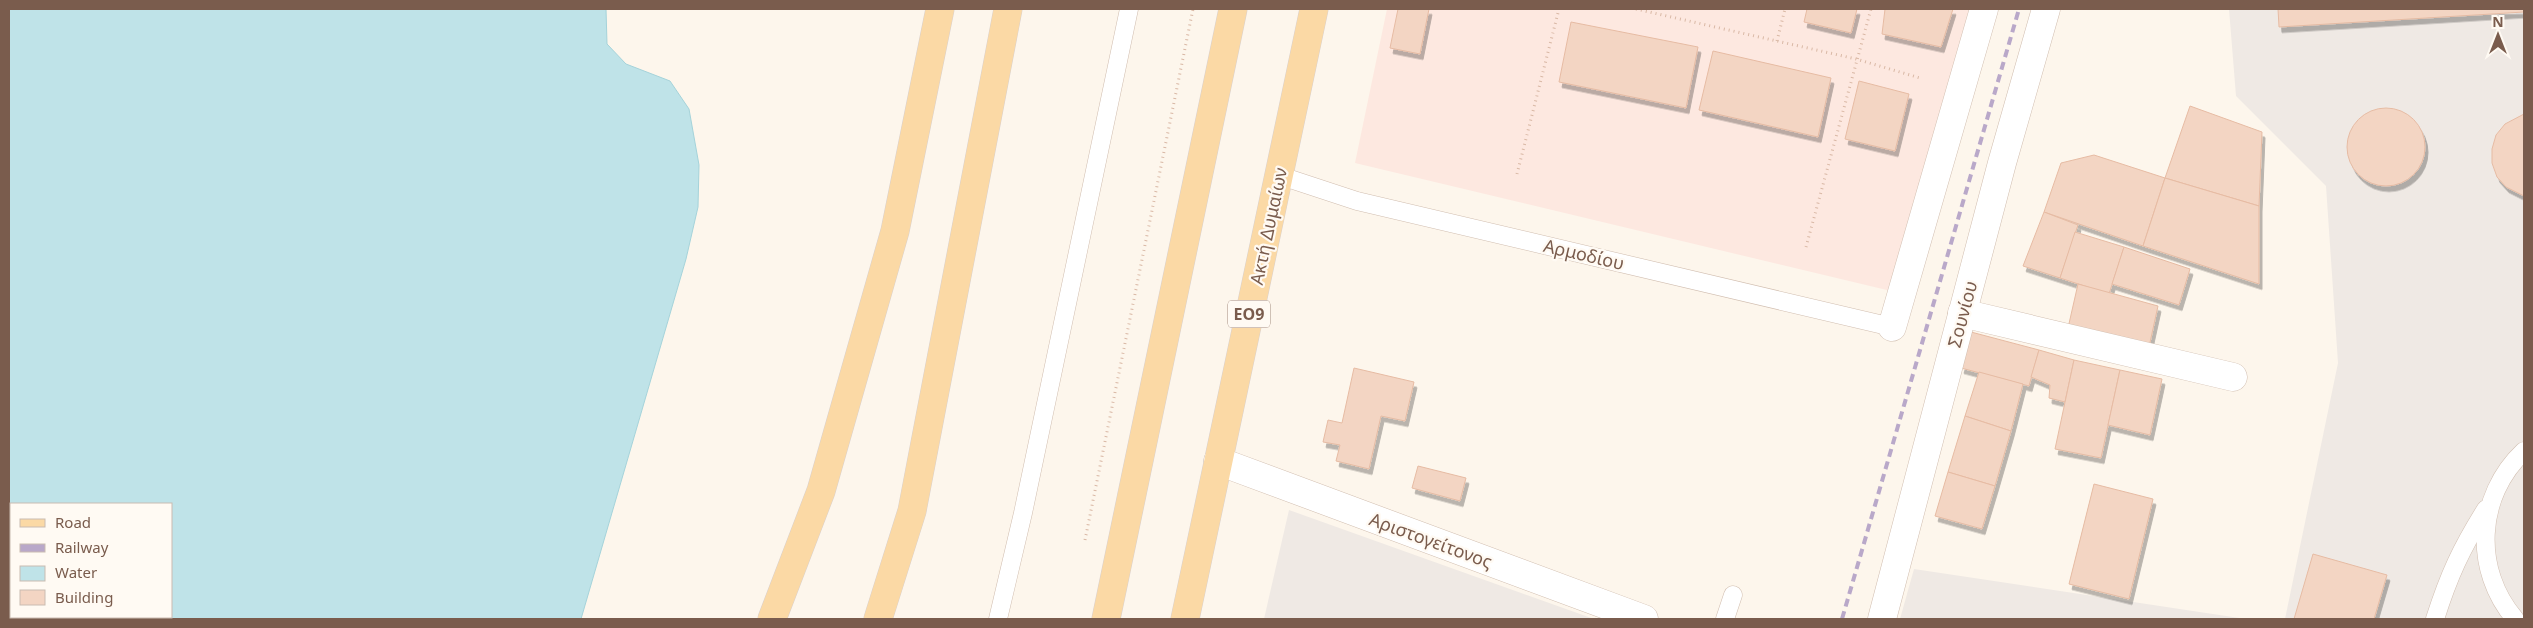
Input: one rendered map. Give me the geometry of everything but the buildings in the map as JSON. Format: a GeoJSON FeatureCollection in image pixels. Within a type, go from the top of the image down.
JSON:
{"type":"FeatureCollection","features":[{"type":"Feature","properties":{"kind":"main road"},"geometry":{"type":"LineString","coordinates":[[772,619],[821,491],[895,231],[940,9]]}},
{"type":"Feature","properties":{"kind":"main road"},"geometry":{"type":"LineString","coordinates":[[878,619],[912,511],[1008,9]]}},
{"type":"Feature","properties":{"kind":"main road"},"geometry":{"type":"LineString","coordinates":[[1106,619],[1232,9]]}},
{"type":"Feature","properties":{"kind":"main road","name":"Ακτή Δυμαίων"},"geometry":{"type":"LineString","coordinates":[[1185,619],[1314,9]]}},
{"type":"Feature","properties":{"kind":"street"},"geometry":{"type":"LineString","coordinates":[[1892,327],[1984,9]]}},
{"type":"Feature","properties":{"kind":"street","name":"Σουνίου"},"geometry":{"type":"LineString","coordinates":[[1882,619],[2002,163],[2046,9]]}},
{"type":"Feature","properties":{"kind":"street"},"geometry":{"type":"LineString","coordinates":[[1962,313],[2233,377]]}},
{"type":"Feature","properties":{"kind":"street","name":"Αριστογείτονος"},"geometry":{"type":"LineString","coordinates":[[1218,460],[1644,619]]}},
{"type":"Feature","properties":{"kind":"lane"},"geometry":{"type":"LineString","coordinates":[[998,619],[1023,514],[1129,9]]}},
{"type":"Feature","properties":{"kind":"lane","name":"Αρμοδίου"},"geometry":{"type":"LineString","coordinates":[[1278,176],[1357,201],[1892,327]]}},
{"type":"Feature","properties":{"kind":"lane"},"geometry":{"type":"LineString","coordinates":[[2435,619],[2457,558],[2490,503],[2500,481],[2514,461],[2524,451]]}},
{"type":"Feature","properties":{"kind":"lane"},"geometry":{"type":"LineString","coordinates":[[2490,503],[2484,544],[2492,584],[2515,619]]}},
{"type":"Feature","properties":{"kind":"lane"},"geometry":{"type":"LineString","coordinates":[[1725,619],[1733,596]]}},
{"type":"Feature","properties":{"kind":"path"},"geometry":{"type":"LineString","coordinates":[[1084,545],[1193,9]]}},
{"type":"Feature","properties":{"kind":"path"},"geometry":{"type":"LineString","coordinates":[[1517,174],[1559,9]]}},
{"type":"Feature","properties":{"kind":"path"},"geometry":{"type":"LineString","coordinates":[[1636,9],[1856,59],[1920,78]]}},
{"type":"Feature","properties":{"kind":"path"},"geometry":{"type":"LineString","coordinates":[[1777,41],[1784,9]]}},
{"type":"Feature","properties":{"kind":"path"},"geometry":{"type":"LineString","coordinates":[[1806,247],[1871,9]]}},
{"type":"Feature","properties":{"kind":"shaded area"},"geometry":{"type":"Polygon","coordinates":[[[1387,9],[1973,9],[1891,291],[1355,163],[1387,9]]]}},
{"type":"Feature","properties":{"kind":"shaded area"},"geometry":{"type":"Polygon","coordinates":[[[2229,9],[2524,9],[2524,619],[2285,619],[2338,363],[2326,186],[2236,96],[2229,9]]]}},
{"type":"Feature","properties":{"kind":"shaded area"},"geometry":{"type":"Polygon","coordinates":[[[1289,510],[1594,619],[1264,619],[1289,510]]]}},
{"type":"Feature","properties":{"kind":"shaded area"},"geometry":{"type":"Polygon","coordinates":[[[1914,569],[2246,619],[1900,619],[1914,569]]]}},
{"type":"Feature","properties":{"kind":"water"},"geometry":{"type":"Polygon","coordinates":[[[9,9],[606,9],[607,44],[626,64],[670,81],[689,109],[699,165],[698,207],[686,259],[581,619],[9,619],[9,9]]]}},
{"type":"Feature","properties":{"kind":"railway"},"geometry":{"type":"LineString","coordinates":[[1842,619],[2019,9]]}}]}
